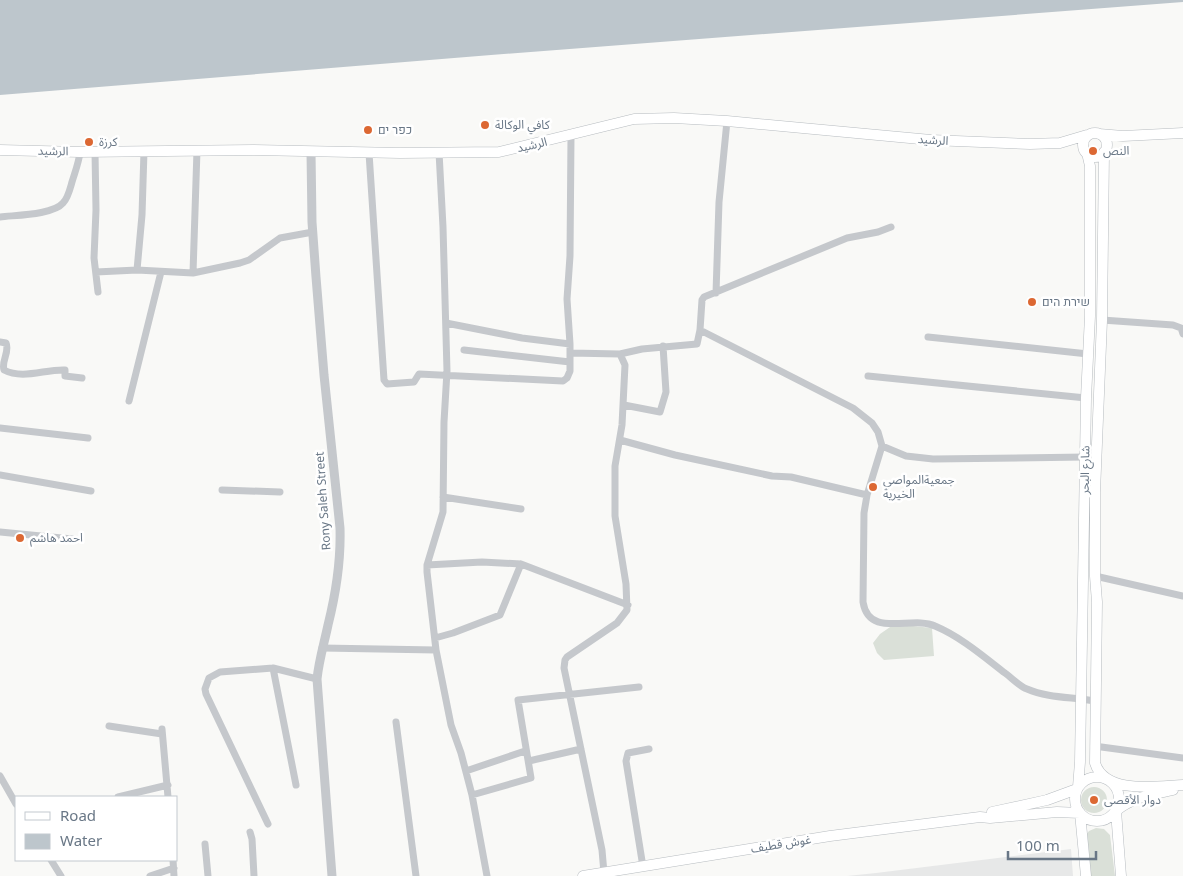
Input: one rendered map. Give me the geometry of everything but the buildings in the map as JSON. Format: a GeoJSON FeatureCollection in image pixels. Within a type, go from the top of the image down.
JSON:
{"type":"FeatureCollection","features":[{"type":"Feature","properties":{"kind":"main road","name":"الرشيد"},"geometry":{"type":"LineString","coordinates":[[0,150],[80,152],[197,150],[369,153],[499,152],[571,136],[634,119],[674,118],[727,121],[931,140],[1030,144],[1060,143],[1087,136]]}},
{"type":"Feature","properties":{"kind":"main road"},"geometry":{"type":"LineString","coordinates":[[1123,136],[1097,156],[1085,151],[1083,142],[1087,136],[1095,133],[1123,136],[1183,133]]}},
{"type":"Feature","properties":{"kind":"main road"},"geometry":{"type":"LineString","coordinates":[[1099,134],[1105,138],[1105,150]]}},
{"type":"Feature","properties":{"kind":"main road","name":"الرشيد"},"geometry":{"type":"LineString","coordinates":[[1060,143],[1085,151]]}},
{"type":"Feature","properties":{"kind":"main road","name":"شارع البحر"},"geometry":{"type":"LineString","coordinates":[[1105,150],[1102,320],[1095,492],[1094,576],[1097,602],[1094,746],[1097,771],[1108,780]]}},
{"type":"Feature","properties":{"kind":"main road","name":"شارع البحر"},"geometry":{"type":"LineString","coordinates":[[1078,788],[1086,398],[1090,316],[1090,166],[1085,151]]}},
{"type":"Feature","properties":{"kind":"main road"},"geometry":{"type":"LineString","coordinates":[[1086,876],[1080,813],[1075,803],[1078,788],[1085,780],[1094,777],[1138,787],[1183,787]]}},
{"type":"Feature","properties":{"kind":"main road"},"geometry":{"type":"LineString","coordinates":[[1108,780],[1117,791],[1119,798],[1116,811],[1121,876]]}},
{"type":"Feature","properties":{"kind":"main road"},"geometry":{"type":"LineString","coordinates":[[1080,813],[1092,820],[1098,821],[1105,819],[1122,806],[1137,798],[1183,787]]}},
{"type":"Feature","properties":{"kind":"main road","name":"غوش قطيف"},"geometry":{"type":"LineString","coordinates":[[980,817],[992,812],[1047,800],[1078,788]]}},
{"type":"Feature","properties":{"kind":"main road","name":"غوش قطيف"},"geometry":{"type":"LineString","coordinates":[[583,876],[830,836],[980,817],[990,818],[1056,812],[1080,813]]}},
{"type":"Feature","properties":{"kind":"street"},"geometry":{"type":"LineString","coordinates":[[716,293],[719,202],[727,121]]}},
{"type":"Feature","properties":{"kind":"street"},"geometry":{"type":"LineString","coordinates":[[369,153],[384,380],[387,384],[409,384],[414,382],[419,374],[563,381],[567,378],[570,371],[567,299],[570,256],[571,136]]}},
{"type":"Feature","properties":{"kind":"street"},"geometry":{"type":"LineString","coordinates":[[193,273],[197,150]]}},
{"type":"Feature","properties":{"kind":"street"},"geometry":{"type":"LineString","coordinates":[[137,270],[142,214],[144,151]]}},
{"type":"Feature","properties":{"kind":"street"},"geometry":{"type":"LineString","coordinates":[[0,217],[50,210],[62,205],[66,200],[72,183],[80,152]]}},
{"type":"Feature","properties":{"kind":"street"},"geometry":{"type":"LineString","coordinates":[[95,152],[96,210],[94,258],[98,292]]}},
{"type":"Feature","properties":{"kind":"street","name":"Rony Saleh Street"},"geometry":{"type":"LineString","coordinates":[[311,152],[313,232],[324,375],[340,528],[336,588],[318,664],[317,679],[332,876]]}},
{"type":"Feature","properties":{"kind":"street"},"geometry":{"type":"LineString","coordinates":[[438,152],[446,324],[443,512],[427,565],[436,650],[451,725],[472,794],[487,876]]}},
{"type":"Feature","properties":{"kind":"street"},"geometry":{"type":"LineString","coordinates":[[570,353],[620,354],[663,346],[697,344],[702,300],[704,297],[847,238],[891,228]]}},
{"type":"Feature","properties":{"kind":"street"},"geometry":{"type":"LineString","coordinates":[[96,272],[137,270],[193,273],[240,263],[251,258],[280,238],[313,232]]}},
{"type":"Feature","properties":{"kind":"street"},"geometry":{"type":"LineString","coordinates":[[129,401],[161,272]]}},
{"type":"Feature","properties":{"kind":"street"},"geometry":{"type":"LineString","coordinates":[[1102,320],[1173,325],[1181,328],[1183,334]]}},
{"type":"Feature","properties":{"kind":"street"},"geometry":{"type":"LineString","coordinates":[[446,324],[522,338],[570,344]]}},
{"type":"Feature","properties":{"kind":"street"},"geometry":{"type":"LineString","coordinates":[[700,330],[853,408],[872,423],[878,432],[882,446],[867,495],[864,513],[863,602],[864,610],[875,622],[884,624],[933,624],[962,640],[1025,689],[1052,696],[1094,701]]}},
{"type":"Feature","properties":{"kind":"street"},"geometry":{"type":"LineString","coordinates":[[928,337],[1088,354]]}},
{"type":"Feature","properties":{"kind":"street"},"geometry":{"type":"LineString","coordinates":[[0,342],[6,344],[8,348],[3,366],[4,370],[8,372],[24,375],[65,370],[65,376],[82,378]]}},
{"type":"Feature","properties":{"kind":"street"},"geometry":{"type":"LineString","coordinates":[[624,405],[660,412],[666,392],[663,346]]}},
{"type":"Feature","properties":{"kind":"street"},"geometry":{"type":"LineString","coordinates":[[464,350],[570,362]]}},
{"type":"Feature","properties":{"kind":"street"},"geometry":{"type":"LineString","coordinates":[[604,873],[602,850],[564,668],[565,660],[622,618],[627,610],[628,604],[615,516],[615,466],[624,405],[626,365],[620,354]]}},
{"type":"Feature","properties":{"kind":"street"},"geometry":{"type":"LineString","coordinates":[[868,376],[1086,398]]}},
{"type":"Feature","properties":{"kind":"street"},"geometry":{"type":"LineString","coordinates":[[0,428],[88,438]]}},
{"type":"Feature","properties":{"kind":"street"},"geometry":{"type":"LineString","coordinates":[[620,440],[675,455],[772,476],[791,477],[867,495]]}},
{"type":"Feature","properties":{"kind":"street"},"geometry":{"type":"LineString","coordinates":[[882,446],[906,456],[926,458],[1085,457]]}},
{"type":"Feature","properties":{"kind":"street"},"geometry":{"type":"LineString","coordinates":[[0,475],[91,491]]}},
{"type":"Feature","properties":{"kind":"street"},"geometry":{"type":"LineString","coordinates":[[222,490],[280,492]]}},
{"type":"Feature","properties":{"kind":"street"},"geometry":{"type":"LineString","coordinates":[[443,497],[521,509]]}},
{"type":"Feature","properties":{"kind":"street"},"geometry":{"type":"LineString","coordinates":[[0,532],[72,538]]}},
{"type":"Feature","properties":{"kind":"street"},"geometry":{"type":"LineString","coordinates":[[427,565],[482,562],[521,564],[628,604]]}},
{"type":"Feature","properties":{"kind":"street"},"geometry":{"type":"LineString","coordinates":[[435,638],[500,615],[521,564]]}},
{"type":"Feature","properties":{"kind":"street"},"geometry":{"type":"LineString","coordinates":[[1094,576],[1183,596]]}},
{"type":"Feature","properties":{"kind":"street"},"geometry":{"type":"LineString","coordinates":[[322,648],[436,650]]}},
{"type":"Feature","properties":{"kind":"street"},"geometry":{"type":"LineString","coordinates":[[273,668],[296,786]]}},
{"type":"Feature","properties":{"kind":"street"},"geometry":{"type":"LineString","coordinates":[[268,824],[205,689],[209,678],[220,672],[273,668],[317,679]]}},
{"type":"Feature","properties":{"kind":"street"},"geometry":{"type":"LineString","coordinates":[[472,794],[531,778],[518,700],[639,687]]}},
{"type":"Feature","properties":{"kind":"street"},"geometry":{"type":"LineString","coordinates":[[396,722],[416,876]]}},
{"type":"Feature","properties":{"kind":"street"},"geometry":{"type":"LineString","coordinates":[[109,726],[162,732],[168,796]]}},
{"type":"Feature","properties":{"kind":"street"},"geometry":{"type":"LineString","coordinates":[[1094,746],[1183,758]]}},
{"type":"Feature","properties":{"kind":"street"},"geometry":{"type":"LineString","coordinates":[[528,761],[581,749]]}},
{"type":"Feature","properties":{"kind":"street"},"geometry":{"type":"LineString","coordinates":[[643,867],[626,761],[628,753],[649,749]]}},
{"type":"Feature","properties":{"kind":"street"},"geometry":{"type":"LineString","coordinates":[[466,771],[526,751]]}},
{"type":"Feature","properties":{"kind":"street"},"geometry":{"type":"LineString","coordinates":[[0,776],[15,802]]}},
{"type":"Feature","properties":{"kind":"street"},"geometry":{"type":"LineString","coordinates":[[122,796],[168,785]]}},
{"type":"Feature","properties":{"kind":"street"},"geometry":{"type":"LineString","coordinates":[[250,832],[254,876]]}},
{"type":"Feature","properties":{"kind":"street"},"geometry":{"type":"LineString","coordinates":[[206,844],[208,876]]}},
{"type":"Feature","properties":{"kind":"street"},"geometry":{"type":"LineString","coordinates":[[52,861],[61,876]]}},
{"type":"Feature","properties":{"kind":"street"},"geometry":{"type":"LineString","coordinates":[[150,876],[174,872]]}},
{"type":"Feature","properties":{"kind":"shaded area"},"geometry":{"type":"Polygon","coordinates":[[[893,625],[932,628],[934,656],[884,660],[877,653],[873,643],[880,634],[893,625]]]}},
{"type":"Feature","properties":{"kind":"shaded area"},"geometry":{"type":"Polygon","coordinates":[[[1094,787],[1103,791],[1107,800],[1103,809],[1094,813],[1085,809],[1081,800],[1085,791],[1094,787]]]}},
{"type":"Feature","properties":{"kind":"shaded area"},"geometry":{"type":"Polygon","coordinates":[[[1096,828],[1104,829],[1110,835],[1115,876],[1089,876],[1086,835],[1089,831],[1096,828]]]}},
{"type":"Feature","properties":{"kind":"shaded area"},"geometry":{"type":"Polygon","coordinates":[[[1071,849],[1073,876],[847,876],[876,873],[1071,849]]]}},
{"type":"Feature","properties":{"kind":"water"},"geometry":{"type":"Polygon","coordinates":[[[0,0],[1183,0],[1183,2],[0,95],[0,0]]]}},
{"type":"Feature","properties":{"kind":"place","name":"كافي الوكالة"},"geometry":{"type":"Point","coordinates":[485,125]}},
{"type":"Feature","properties":{"kind":"place","name":"כפר ים"},"geometry":{"type":"Point","coordinates":[368,130]}},
{"type":"Feature","properties":{"kind":"place","name":"كرزة"},"geometry":{"type":"Point","coordinates":[89,142]}},
{"type":"Feature","properties":{"kind":"place","name":"النص"},"geometry":{"type":"Point","coordinates":[1093,151]}},
{"type":"Feature","properties":{"kind":"place","name":"שירת הים"},"geometry":{"type":"Point","coordinates":[1032,302]}},
{"type":"Feature","properties":{"kind":"place","name":"جمعيةالمواصي الخيرية"},"geometry":{"type":"Point","coordinates":[873,487]}},
{"type":"Feature","properties":{"kind":"place","name":"احمد هاشم"},"geometry":{"type":"Point","coordinates":[20,538]}},
{"type":"Feature","properties":{"kind":"place","name":"دوار الأقصى"},"geometry":{"type":"Point","coordinates":[1094,800]}}]}
